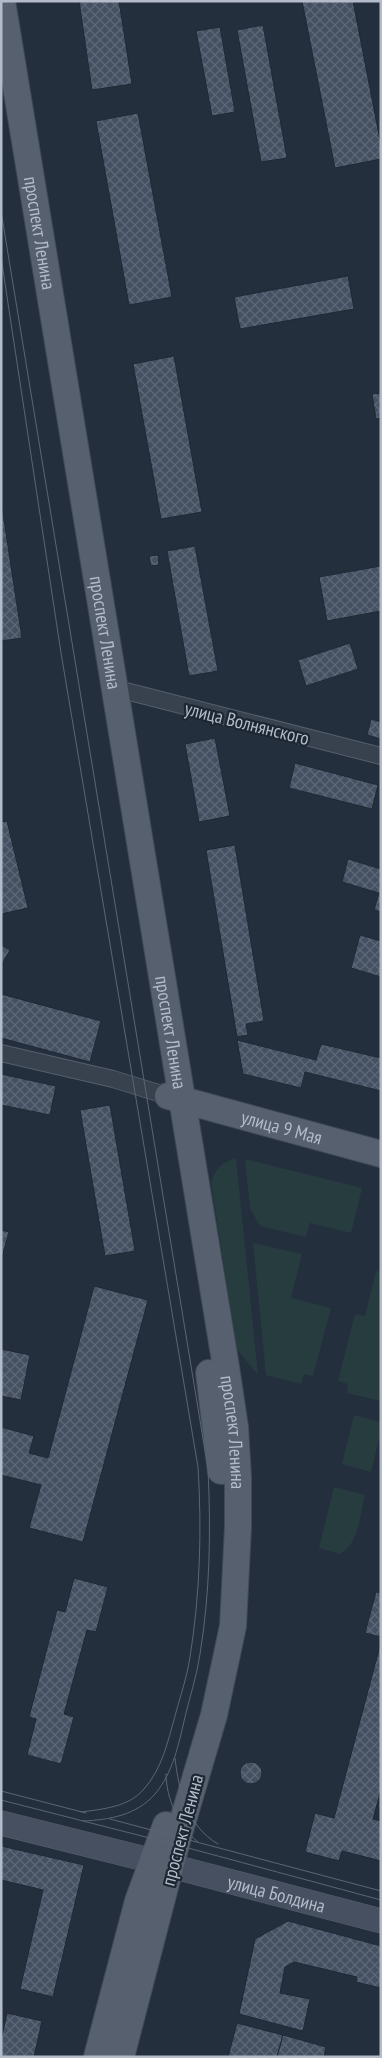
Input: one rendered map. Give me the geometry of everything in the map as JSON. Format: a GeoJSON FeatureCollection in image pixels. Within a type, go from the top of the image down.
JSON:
{"type":"FeatureCollection","features":[{"type":"Feature","properties":{"kind":"main road","name":"проспект Ленина"},"geometry":{"type":"LineString","coordinates":[[2,1],[114,688],[174,1097],[221,1470],[222,1556],[217,1629],[202,1709],[179,1790],[162,1863],[121,2057]]}},
{"type":"Feature","properties":{"kind":"main road","name":"проспект Ленина"},"geometry":{"type":"LineString","coordinates":[[1,105],[174,1097],[193,1162],[235,1427],[238,1477],[238,1527],[233,1626],[214,1716],[162,1863],[138,1901],[97,2057]]}},
{"type":"Feature","properties":{"kind":"main road","name":"улица 9 Мая"},"geometry":{"type":"LineString","coordinates":[[174,1097],[381,1154]]}},
{"type":"Feature","properties":{"kind":"main road","name":"улица Болдина"},"geometry":{"type":"LineString","coordinates":[[1,1823],[381,1920]]}},
{"type":"Feature","properties":{"kind":"street","name":"улица Волнянского"},"geometry":{"type":"LineString","coordinates":[[114,688],[381,756]]}},
{"type":"Feature","properties":{"kind":"street"},"geometry":{"type":"LineString","coordinates":[[1,1053],[113,1079],[174,1097]]}},
{"type":"Feature","properties":{"kind":"green space"},"geometry":{"type":"Polygon","coordinates":[[[236,1158],[258,1375],[237,1350],[211,1183],[220,1167],[236,1158]]]}},
{"type":"Feature","properties":{"kind":"green space"},"geometry":{"type":"Polygon","coordinates":[[[245,1159],[362,1188],[351,1233],[310,1223],[306,1237],[260,1226],[250,1208],[245,1159]]]}},
{"type":"Feature","properties":{"kind":"green space"},"geometry":{"type":"Polygon","coordinates":[[[253,1243],[302,1254],[291,1298],[331,1308],[313,1376],[304,1374],[301,1384],[266,1375],[253,1243]]]}},
{"type":"Feature","properties":{"kind":"green space"},"geometry":{"type":"Polygon","coordinates":[[[376,1271],[381,1272],[381,1401],[347,1393],[348,1384],[338,1381],[355,1314],[365,1316],[376,1271]]]}},
{"type":"Feature","properties":{"kind":"green space"},"geometry":{"type":"Polygon","coordinates":[[[354,1415],[381,1422],[381,1431],[371,1472],[342,1464],[354,1415]]]}},
{"type":"Feature","properties":{"kind":"green space"},"geometry":{"type":"Polygon","coordinates":[[[334,1487],[365,1495],[355,1536],[340,1554],[319,1548],[334,1487]]]}},
{"type":"Feature","properties":{"kind":"building"},"geometry":{"type":"Polygon","coordinates":[[[79,1],[119,1],[132,84],[92,90],[79,1]]]}},
{"type":"Feature","properties":{"kind":"building"},"geometry":{"type":"Polygon","coordinates":[[[302,1],[353,1],[381,145],[381,159],[335,168],[302,1]]]}},
{"type":"Feature","properties":{"kind":"building"},"geometry":{"type":"Polygon","coordinates":[[[263,25],[287,158],[261,162],[237,30],[263,25]]]}},
{"type":"Feature","properties":{"kind":"building"},"geometry":{"type":"Polygon","coordinates":[[[220,27],[235,112],[212,116],[196,31],[220,27]]]}},
{"type":"Feature","properties":{"kind":"building"},"geometry":{"type":"Polygon","coordinates":[[[138,113],[172,297],[129,305],[96,121],[138,113]]]}},
{"type":"Feature","properties":{"kind":"building"},"geometry":{"type":"Polygon","coordinates":[[[348,276],[354,309],[240,329],[234,297],[348,276]]]}},
{"type":"Feature","properties":{"kind":"building"},"geometry":{"type":"Polygon","coordinates":[[[174,356],[202,512],[161,519],[133,364],[174,356]]]}},
{"type":"Feature","properties":{"kind":"building"},"geometry":{"type":"Polygon","coordinates":[[[381,393],[381,418],[376,419],[372,394],[381,393]]]}},
{"type":"Feature","properties":{"kind":"building"},"geometry":{"type":"Polygon","coordinates":[[[1,500],[22,638],[1,641],[1,500]]]}},
{"type":"Feature","properties":{"kind":"building"},"geometry":{"type":"Polygon","coordinates":[[[195,546],[218,671],[189,676],[167,551],[195,546]]]}},
{"type":"Feature","properties":{"kind":"building"},"geometry":{"type":"Polygon","coordinates":[[[158,555],[159,565],[151,566],[149,556],[158,555]]]}},
{"type":"Feature","properties":{"kind":"building"},"geometry":{"type":"Polygon","coordinates":[[[381,566],[381,611],[327,621],[319,577],[381,566]]]}},
{"type":"Feature","properties":{"kind":"building"},"geometry":{"type":"Polygon","coordinates":[[[350,643],[358,669],[306,686],[298,660],[350,643]]]}},
{"type":"Feature","properties":{"kind":"building"},"geometry":{"type":"Polygon","coordinates":[[[371,719],[381,722],[381,739],[367,735],[371,719]]]}},
{"type":"Feature","properties":{"kind":"building"},"geometry":{"type":"Polygon","coordinates":[[[215,738],[230,816],[199,822],[185,744],[215,738]]]}},
{"type":"Feature","properties":{"kind":"building"},"geometry":{"type":"Polygon","coordinates":[[[295,763],[378,785],[372,809],[289,788],[295,763]]]}},
{"type":"Feature","properties":{"kind":"building"},"geometry":{"type":"Polygon","coordinates":[[[7,821],[28,908],[1,914],[1,822],[7,821]]]}},
{"type":"Feature","properties":{"kind":"building"},"geometry":{"type":"Polygon","coordinates":[[[235,845],[264,1021],[246,1024],[248,1035],[237,1037],[206,850],[235,845]]]}},
{"type":"Feature","properties":{"kind":"building"},"geometry":{"type":"Polygon","coordinates":[[[348,859],[381,869],[381,912],[374,910],[379,893],[342,882],[348,859]]]}},
{"type":"Feature","properties":{"kind":"building"},"geometry":{"type":"Polygon","coordinates":[[[360,935],[381,941],[381,977],[351,968],[360,935]]]}},
{"type":"Feature","properties":{"kind":"building"},"geometry":{"type":"Polygon","coordinates":[[[1,945],[10,950],[1,966],[1,945]]]}},
{"type":"Feature","properties":{"kind":"building"},"geometry":{"type":"Polygon","coordinates":[[[1,994],[101,1021],[90,1062],[1,1038],[1,994]]]}},
{"type":"Feature","properties":{"kind":"building"},"geometry":{"type":"Polygon","coordinates":[[[237,1040],[316,1060],[321,1044],[381,1058],[381,1091],[305,1072],[301,1088],[243,1074],[237,1040]]]}},
{"type":"Feature","properties":{"kind":"building"},"geometry":{"type":"Polygon","coordinates":[[[1,1074],[56,1086],[50,1115],[1,1105],[1,1074]]]}},
{"type":"Feature","properties":{"kind":"building"},"geometry":{"type":"Polygon","coordinates":[[[110,1105],[135,1251],[105,1256],[80,1110],[110,1105]]]}},
{"type":"Feature","properties":{"kind":"building"},"geometry":{"type":"Polygon","coordinates":[[[1,1230],[9,1232],[1,1261],[1,1230]]]}},
{"type":"Feature","properties":{"kind":"building"},"geometry":{"type":"Polygon","coordinates":[[[94,1286],[148,1300],[83,1542],[29,1528],[41,1485],[1,1475],[1,1427],[34,1436],[29,1453],[48,1458],[94,1286]]]}},
{"type":"Feature","properties":{"kind":"building"},"geometry":{"type":"Polygon","coordinates":[[[1,1349],[30,1355],[21,1400],[1,1396],[1,1349]]]}},
{"type":"Feature","properties":{"kind":"building"},"geometry":{"type":"Polygon","coordinates":[[[74,1578],[108,1587],[96,1632],[87,1630],[64,1714],[74,1717],[61,1764],[27,1755],[36,1719],[29,1717],[57,1610],[65,1612],[74,1578]]]}},
{"type":"Feature","properties":{"kind":"building"},"geometry":{"type":"Polygon","coordinates":[[[376,1592],[381,1593],[381,1637],[365,1633],[376,1592]]]}},
{"type":"Feature","properties":{"kind":"building"},"geometry":{"type":"Polygon","coordinates":[[[381,1642],[381,1790],[373,1819],[381,1821],[381,1861],[342,1851],[339,1861],[305,1852],[315,1813],[334,1818],[381,1642]]]}},
{"type":"Feature","properties":{"kind":"building"},"geometry":{"type":"Polygon","coordinates":[[[251,1762],[259,1765],[262,1773],[259,1781],[251,1784],[243,1781],[240,1773],[243,1765],[251,1762]]]}},
{"type":"Feature","properties":{"kind":"building"},"geometry":{"type":"Polygon","coordinates":[[[1,1846],[84,1865],[53,1997],[20,1989],[43,1890],[1,1880],[1,1846]]]}},
{"type":"Feature","properties":{"kind":"building"},"geometry":{"type":"Polygon","coordinates":[[[288,1921],[381,1946],[381,1988],[356,1982],[357,1977],[294,1962],[285,1967],[280,1993],[310,1999],[303,2031],[239,2014],[255,1939],[288,1921]]]}},
{"type":"Feature","properties":{"kind":"building"},"geometry":{"type":"Polygon","coordinates":[[[7,2013],[42,2021],[34,2057],[1,2057],[1,2040],[7,2013]]]}},
{"type":"Feature","properties":{"kind":"building"},"geometry":{"type":"Polygon","coordinates":[[[237,2023],[283,2035],[277,2057],[228,2057],[237,2023]]]}},
{"type":"Feature","properties":{"kind":"building"},"geometry":{"type":"Polygon","coordinates":[[[283,2035],[326,2047],[324,2057],[277,2057],[283,2035]]]}},
{"type":"Feature","properties":{"kind":"tram line"},"geometry":{"type":"LineString","coordinates":[[1,211],[208,1469],[209,1562],[206,1608],[197,1670],[171,1767],[155,1794],[140,1807],[112,1818],[83,1821]]}},
{"type":"Feature","properties":{"kind":"tram line"},"geometry":{"type":"LineString","coordinates":[[1,257],[61,653],[198,1467],[200,1515],[196,1610],[187,1672],[164,1754],[150,1781],[131,1800],[115,1806],[81,1812]]}},
{"type":"Feature","properties":{"kind":"tram line"},"geometry":{"type":"LineString","coordinates":[[175,1758],[179,1783],[186,1807],[199,1828],[207,1837],[218,1844]]}},
{"type":"Feature","properties":{"kind":"tram line"},"geometry":{"type":"LineString","coordinates":[[166,1774],[168,1793],[175,1811],[185,1828],[198,1842]]}},
{"type":"Feature","properties":{"kind":"tram line"},"geometry":{"type":"LineString","coordinates":[[1,1791],[86,1813]]}},
{"type":"Feature","properties":{"kind":"tram line"},"geometry":{"type":"LineString","coordinates":[[1,1800],[381,1900]]}},
{"type":"Feature","properties":{"kind":"tram line"},"geometry":{"type":"LineString","coordinates":[[110,1819],[381,1891]]}}]}
